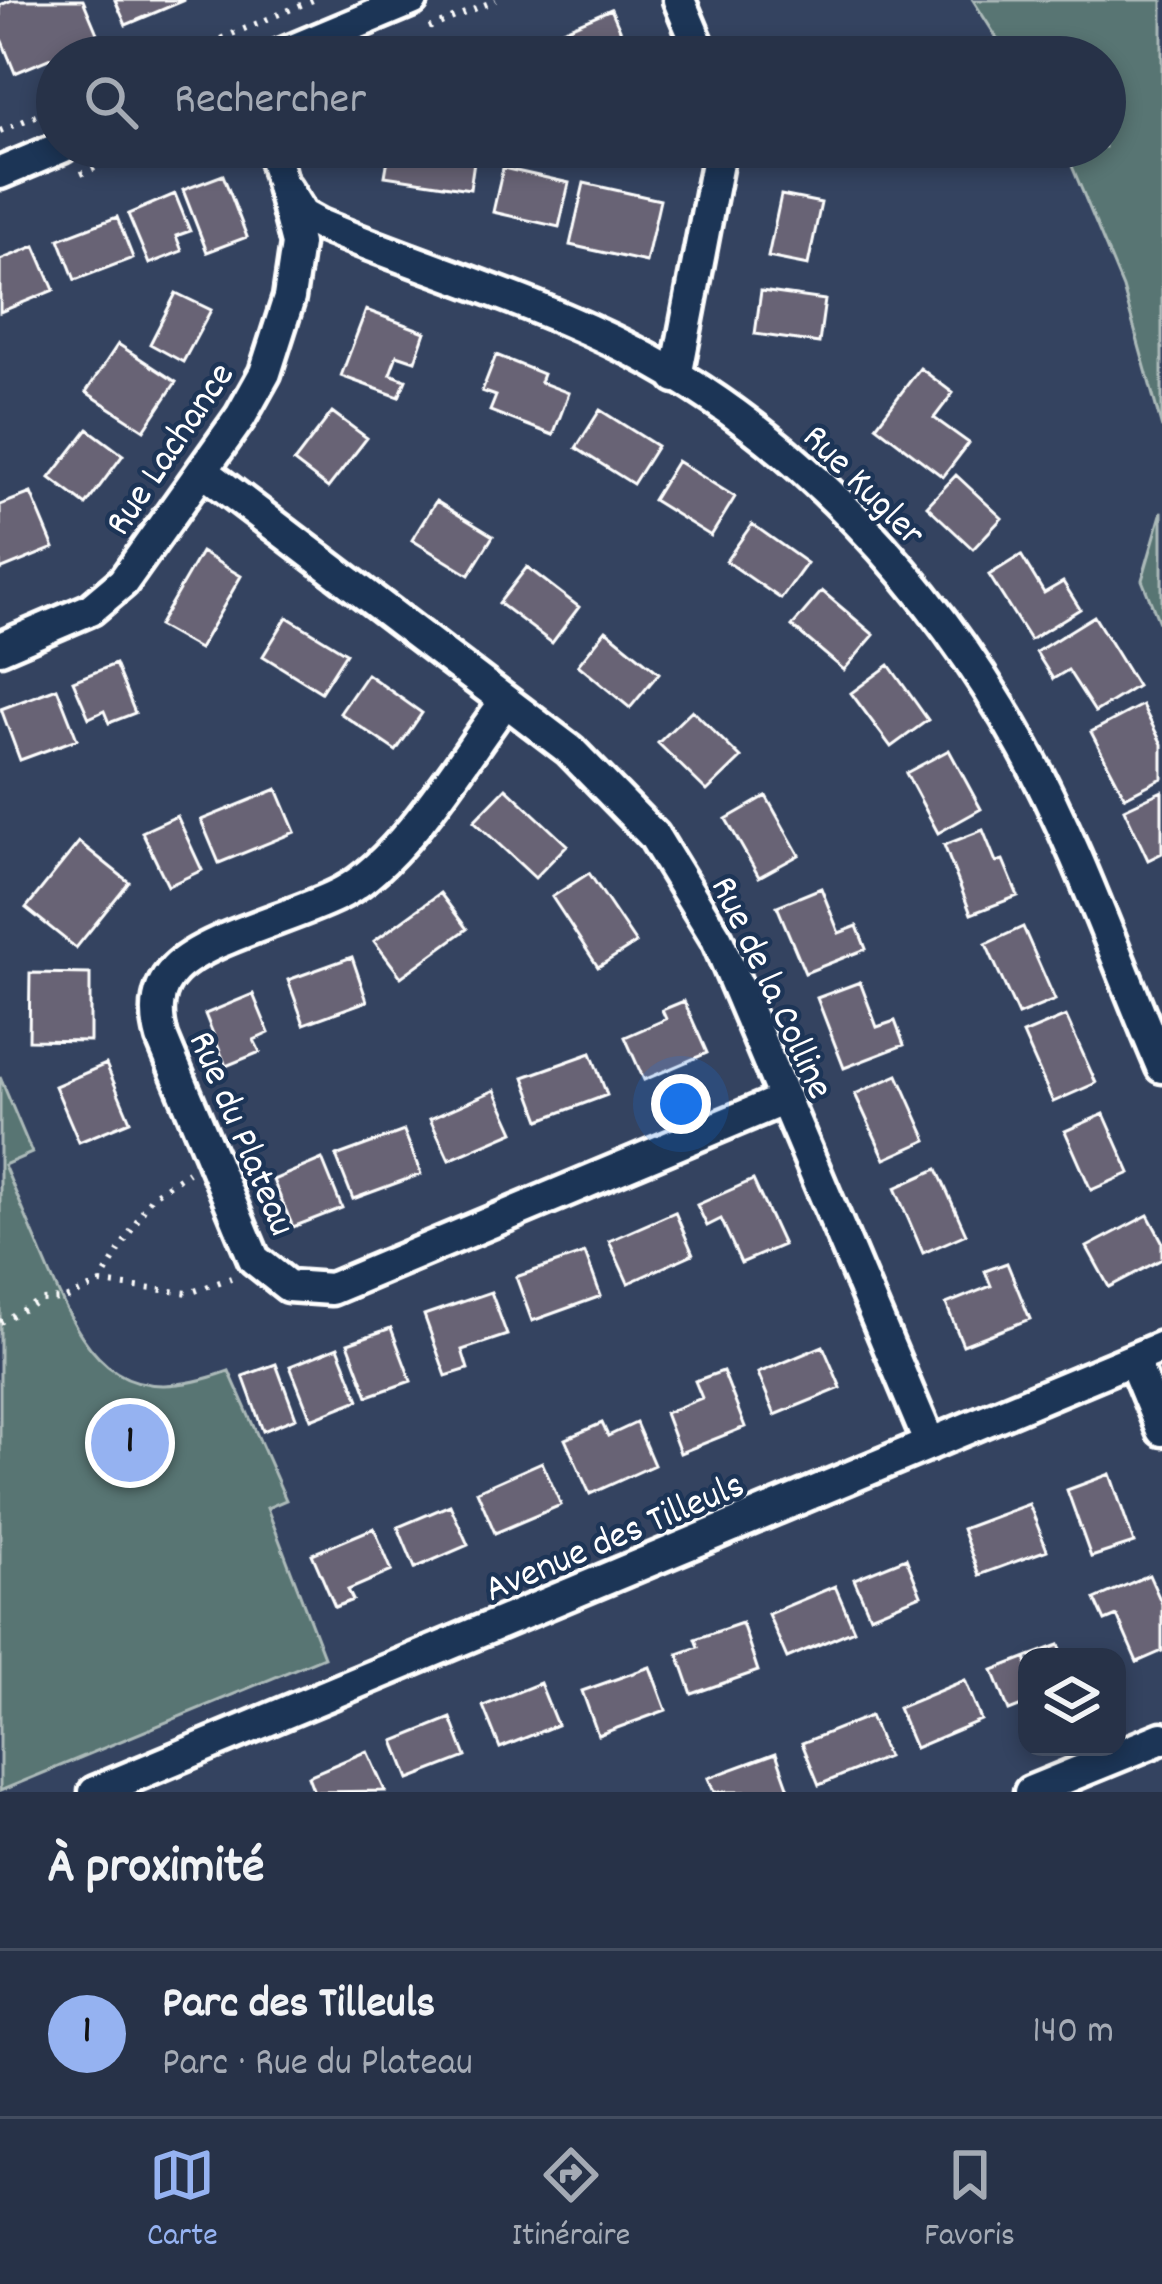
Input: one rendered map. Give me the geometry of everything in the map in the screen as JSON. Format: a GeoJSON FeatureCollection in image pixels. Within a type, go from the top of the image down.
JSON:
{"type":"FeatureCollection","features":[{"type":"Feature","properties":{"kind":"street"},"geometry":{"type":"LineString","coordinates":[[326,36],[412,0]]}},
{"type":"Feature","properties":{"kind":"street"},"geometry":{"type":"LineString","coordinates":[[679,0],[694,36]]}},
{"type":"Feature","properties":{"kind":"street"},"geometry":{"type":"LineString","coordinates":[[0,173],[36,158]]}},
{"type":"Feature","properties":{"kind":"street","name":"Rue Lachance"},"geometry":{"type":"LineString","coordinates":[[0,648],[80,615],[111,594],[203,471],[265,373],[280,329],[297,244],[279,168]]}},
{"type":"Feature","properties":{"kind":"street"},"geometry":{"type":"LineString","coordinates":[[676,376],[716,168]]}},
{"type":"Feature","properties":{"kind":"street","name":"Rue Kugler"},"geometry":{"type":"LineString","coordinates":[[286,189],[296,207],[320,225],[592,332],[676,376],[784,454],[857,522],[974,664],[1025,752],[1162,1067]]}},
{"type":"Feature","properties":{"kind":"street","name":"Rue de la Colline"},"geometry":{"type":"LineString","coordinates":[[203,471],[592,770],[672,861],[717,939],[930,1444]]}},
{"type":"Feature","properties":{"kind":"street","name":"Rue du Plateau"},"geometry":{"type":"LineString","coordinates":[[505,702],[371,873],[330,898],[185,960],[164,984],[157,1015],[162,1038],[254,1258],[288,1286],[331,1289],[785,1099]]}},
{"type":"Feature","properties":{"kind":"street"},"geometry":{"type":"LineString","coordinates":[[1148,1353],[1162,1430]]}},
{"type":"Feature","properties":{"kind":"street","name":"Avenue des Tilleuls"},"geometry":{"type":"LineString","coordinates":[[94,1792],[1148,1353]]}},
{"type":"Feature","properties":{"kind":"street"},"geometry":{"type":"LineString","coordinates":[[1030,1792],[1162,1738]]}},
{"type":"Feature","properties":{"kind":"path"},"geometry":{"type":"LineString","coordinates":[[226,36],[313,0]]}},
{"type":"Feature","properties":{"kind":"path"},"geometry":{"type":"LineString","coordinates":[[0,131],[36,116]]}},
{"type":"Feature","properties":{"kind":"path"},"geometry":{"type":"LineString","coordinates":[[100,1283],[151,1197],[190,1172]]}},
{"type":"Feature","properties":{"kind":"path"},"geometry":{"type":"LineString","coordinates":[[0,1322],[41,1300],[64,1299],[100,1283],[189,1293],[235,1276]]}},
{"type":"Feature","properties":{"kind":"green space"},"geometry":{"type":"Polygon","coordinates":[[[973,0],[1162,0],[1162,428],[1123,288],[1073,168],[1126,168],[1126,36],[996,36],[973,0]]]}},
{"type":"Feature","properties":{"kind":"green space"},"geometry":{"type":"Polygon","coordinates":[[[1162,511],[1162,630],[1142,580],[1162,511]]]}},
{"type":"Feature","properties":{"kind":"green space"},"geometry":{"type":"Polygon","coordinates":[[[0,1077],[32,1153],[4,1165],[67,1310],[98,1357],[138,1382],[164,1385],[229,1371],[286,1500],[267,1508],[324,1657],[0,1791],[0,1077]]]}},
{"type":"Feature","properties":{"kind":"building"},"geometry":{"type":"Polygon","coordinates":[[[12,0],[83,0],[98,36],[36,36],[36,64],[15,73],[0,36],[0,5],[12,0]]]}},
{"type":"Feature","properties":{"kind":"building"},"geometry":{"type":"Polygon","coordinates":[[[115,0],[185,0],[126,25],[115,0]]]}},
{"type":"Feature","properties":{"kind":"building"},"geometry":{"type":"Polygon","coordinates":[[[611,9],[623,36],[554,36],[611,9]]]}},
{"type":"Feature","properties":{"kind":"building"},"geometry":{"type":"Polygon","coordinates":[[[386,168],[473,168],[470,189],[385,176],[386,168]]]}},
{"type":"Feature","properties":{"kind":"building"},"geometry":{"type":"Polygon","coordinates":[[[503,168],[569,183],[559,227],[493,212],[503,168]]]}},
{"type":"Feature","properties":{"kind":"building"},"geometry":{"type":"Polygon","coordinates":[[[223,175],[247,237],[207,252],[183,190],[223,175]]]}},
{"type":"Feature","properties":{"kind":"building"},"geometry":{"type":"Polygon","coordinates":[[[584,183],[660,200],[646,262],[570,245],[584,183]]]}},
{"type":"Feature","properties":{"kind":"building"},"geometry":{"type":"Polygon","coordinates":[[[175,194],[190,231],[176,236],[182,251],[149,264],[128,214],[175,194]]]}},
{"type":"Feature","properties":{"kind":"building"},"geometry":{"type":"Polygon","coordinates":[[[781,195],[821,203],[808,265],[768,257],[781,195]]]}},
{"type":"Feature","properties":{"kind":"building"},"geometry":{"type":"Polygon","coordinates":[[[117,217],[133,258],[75,280],[59,239],[117,217]]]}},
{"type":"Feature","properties":{"kind":"building"},"geometry":{"type":"Polygon","coordinates":[[[35,246],[54,290],[0,312],[0,260],[35,246]]]}},
{"type":"Feature","properties":{"kind":"building"},"geometry":{"type":"Polygon","coordinates":[[[761,291],[825,300],[819,343],[755,334],[761,291]]]}},
{"type":"Feature","properties":{"kind":"building"},"geometry":{"type":"Polygon","coordinates":[[[176,293],[211,310],[183,362],[150,344],[176,293]]]}},
{"type":"Feature","properties":{"kind":"building"},"geometry":{"type":"Polygon","coordinates":[[[366,310],[425,332],[415,361],[397,355],[390,374],[406,380],[399,397],[341,376],[366,310]]]}},
{"type":"Feature","properties":{"kind":"building"},"geometry":{"type":"Polygon","coordinates":[[[118,344],[176,382],[144,430],[86,392],[118,344]]]}},
{"type":"Feature","properties":{"kind":"building"},"geometry":{"type":"Polygon","coordinates":[[[496,355],[543,374],[540,382],[569,393],[553,435],[490,411],[496,396],[482,391],[496,355]]]}},
{"type":"Feature","properties":{"kind":"building"},"geometry":{"type":"Polygon","coordinates":[[[920,368],[953,393],[934,418],[969,443],[943,477],[876,426],[920,368]]]}},
{"type":"Feature","properties":{"kind":"building"},"geometry":{"type":"Polygon","coordinates":[[[600,410],[657,446],[633,484],[576,448],[600,410]]]}},
{"type":"Feature","properties":{"kind":"building"},"geometry":{"type":"Polygon","coordinates":[[[332,412],[367,438],[328,488],[294,462],[332,412]]]}},
{"type":"Feature","properties":{"kind":"building"},"geometry":{"type":"Polygon","coordinates":[[[88,429],[123,455],[86,505],[50,478],[88,429]]]}},
{"type":"Feature","properties":{"kind":"building"},"geometry":{"type":"Polygon","coordinates":[[[677,461],[735,497],[711,536],[653,500],[677,461]]]}},
{"type":"Feature","properties":{"kind":"building"},"geometry":{"type":"Polygon","coordinates":[[[956,475],[1002,518],[973,549],[927,506],[956,475]]]}},
{"type":"Feature","properties":{"kind":"building"},"geometry":{"type":"Polygon","coordinates":[[[31,493],[54,548],[0,570],[0,505],[31,493]]]}},
{"type":"Feature","properties":{"kind":"building"},"geometry":{"type":"Polygon","coordinates":[[[436,501],[493,536],[469,575],[412,540],[436,501]]]}},
{"type":"Feature","properties":{"kind":"building"},"geometry":{"type":"Polygon","coordinates":[[[752,524],[807,563],[781,599],[726,561],[752,524]]]}},
{"type":"Feature","properties":{"kind":"building"},"geometry":{"type":"Polygon","coordinates":[[[201,552],[241,576],[199,649],[158,626],[201,552]]]}},
{"type":"Feature","properties":{"kind":"building"},"geometry":{"type":"Polygon","coordinates":[[[1021,555],[1044,593],[1063,582],[1080,609],[1030,640],[989,575],[1021,555]]]}},
{"type":"Feature","properties":{"kind":"building"},"geometry":{"type":"Polygon","coordinates":[[[527,567],[579,607],[552,643],[499,603],[527,567]]]}},
{"type":"Feature","properties":{"kind":"building"},"geometry":{"type":"Polygon","coordinates":[[[822,591],[874,635],[844,670],[792,626],[822,591]]]}},
{"type":"Feature","properties":{"kind":"building"},"geometry":{"type":"Polygon","coordinates":[[[1094,616],[1137,686],[1095,712],[1068,670],[1053,679],[1036,652],[1094,616]]]}},
{"type":"Feature","properties":{"kind":"building"},"geometry":{"type":"Polygon","coordinates":[[[287,617],[346,653],[321,692],[263,656],[287,617]]]}},
{"type":"Feature","properties":{"kind":"building"},"geometry":{"type":"Polygon","coordinates":[[[606,630],[659,673],[630,708],[578,665],[606,630]]]}},
{"type":"Feature","properties":{"kind":"building"},"geometry":{"type":"Polygon","coordinates":[[[115,664],[135,713],[109,723],[104,711],[89,718],[73,681],[115,664]]]}},
{"type":"Feature","properties":{"kind":"building"},"geometry":{"type":"Polygon","coordinates":[[[889,665],[928,720],[891,747],[851,693],[889,665]]]}},
{"type":"Feature","properties":{"kind":"building"},"geometry":{"type":"Polygon","coordinates":[[[367,674],[422,713],[396,751],[340,713],[367,674]]]}},
{"type":"Feature","properties":{"kind":"building"},"geometry":{"type":"Polygon","coordinates":[[[57,688],[77,739],[20,760],[1,709],[57,688]]]}},
{"type":"Feature","properties":{"kind":"building"},"geometry":{"type":"Polygon","coordinates":[[[1142,705],[1162,744],[1162,778],[1125,797],[1091,732],[1142,705]]]}},
{"type":"Feature","properties":{"kind":"building"},"geometry":{"type":"Polygon","coordinates":[[[692,710],[741,758],[707,791],[658,743],[692,710]]]}},
{"type":"Feature","properties":{"kind":"building"},"geometry":{"type":"Polygon","coordinates":[[[949,750],[981,809],[938,833],[906,773],[949,750]]]}},
{"type":"Feature","properties":{"kind":"building"},"geometry":{"type":"Polygon","coordinates":[[[506,788],[567,845],[535,878],[474,821],[506,788]]]}},
{"type":"Feature","properties":{"kind":"building"},"geometry":{"type":"Polygon","coordinates":[[[277,789],[295,832],[219,863],[201,820],[277,789]]]}},
{"type":"Feature","properties":{"kind":"building"},"geometry":{"type":"Polygon","coordinates":[[[1162,791],[1162,853],[1148,860],[1124,809],[1162,791]]]}},
{"type":"Feature","properties":{"kind":"building"},"geometry":{"type":"Polygon","coordinates":[[[766,796],[799,855],[759,877],[726,819],[766,796]]]}},
{"type":"Feature","properties":{"kind":"building"},"geometry":{"type":"Polygon","coordinates":[[[177,816],[202,870],[168,886],[142,832],[177,816]]]}},
{"type":"Feature","properties":{"kind":"building"},"geometry":{"type":"Polygon","coordinates":[[[983,830],[996,862],[1003,860],[1018,896],[971,914],[944,845],[983,830]]]}},
{"type":"Feature","properties":{"kind":"building"},"geometry":{"type":"Polygon","coordinates":[[[79,842],[129,882],[76,948],[26,908],[79,842]]]}},
{"type":"Feature","properties":{"kind":"building"},"geometry":{"type":"Polygon","coordinates":[[[589,873],[636,943],[598,967],[552,897],[589,873]]]}},
{"type":"Feature","properties":{"kind":"building"},"geometry":{"type":"Polygon","coordinates":[[[821,888],[839,933],[857,926],[866,949],[805,973],[777,906],[821,888]]]}},
{"type":"Feature","properties":{"kind":"building"},"geometry":{"type":"Polygon","coordinates":[[[440,893],[467,929],[401,977],[374,941],[440,893]]]}},
{"type":"Feature","properties":{"kind":"building"},"geometry":{"type":"Polygon","coordinates":[[[1023,927],[1055,1000],[1018,1015],[986,944],[1023,927]]]}},
{"type":"Feature","properties":{"kind":"building"},"geometry":{"type":"Polygon","coordinates":[[[352,957],[367,1001],[304,1024],[288,980],[352,957]]]}},
{"type":"Feature","properties":{"kind":"building"},"geometry":{"type":"Polygon","coordinates":[[[30,973],[90,974],[90,1041],[29,1040],[30,973]]]}},
{"type":"Feature","properties":{"kind":"building"},"geometry":{"type":"Polygon","coordinates":[[[860,982],[877,1027],[895,1021],[904,1045],[844,1068],[817,998],[860,982]]]}},
{"type":"Feature","properties":{"kind":"building"},"geometry":{"type":"Polygon","coordinates":[[[253,994],[269,1033],[254,1040],[260,1052],[226,1066],[205,1014],[253,994]]]}},
{"type":"Feature","properties":{"kind":"building"},"geometry":{"type":"Polygon","coordinates":[[[684,1001],[707,1053],[644,1080],[625,1037],[666,1019],[662,1010],[684,1001]]]}},
{"type":"Feature","properties":{"kind":"building"},"geometry":{"type":"Polygon","coordinates":[[[1066,1016],[1096,1083],[1053,1102],[1023,1034],[1066,1016]]]}},
{"type":"Feature","properties":{"kind":"building"},"geometry":{"type":"Polygon","coordinates":[[[591,1053],[607,1095],[540,1120],[524,1077],[591,1053]]]}},
{"type":"Feature","properties":{"kind":"building"},"geometry":{"type":"Polygon","coordinates":[[[106,1064],[130,1121],[79,1142],[55,1086],[106,1064]]]}},
{"type":"Feature","properties":{"kind":"building"},"geometry":{"type":"Polygon","coordinates":[[[898,1075],[927,1140],[885,1159],[855,1094],[898,1075]]]}},
{"type":"Feature","properties":{"kind":"building"},"geometry":{"type":"Polygon","coordinates":[[[495,1090],[514,1132],[449,1160],[430,1119],[495,1090]]]}},
{"type":"Feature","properties":{"kind":"building"},"geometry":{"type":"Polygon","coordinates":[[[1104,1114],[1130,1173],[1091,1190],[1065,1131],[1104,1114]]]}},
{"type":"Feature","properties":{"kind":"building"},"geometry":{"type":"Polygon","coordinates":[[[404,1131],[421,1174],[353,1199],[336,1156],[404,1131]]]}},
{"type":"Feature","properties":{"kind":"building"},"geometry":{"type":"Polygon","coordinates":[[[322,1159],[342,1208],[293,1227],[273,1180],[322,1159]]]}},
{"type":"Feature","properties":{"kind":"building"},"geometry":{"type":"Polygon","coordinates":[[[937,1169],[966,1234],[923,1253],[895,1188],[937,1169]]]}},
{"type":"Feature","properties":{"kind":"building"},"geometry":{"type":"Polygon","coordinates":[[[753,1180],[783,1245],[741,1263],[721,1219],[707,1226],[697,1205],[753,1180]]]}},
{"type":"Feature","properties":{"kind":"building"},"geometry":{"type":"Polygon","coordinates":[[[675,1212],[693,1254],[628,1283],[609,1241],[675,1212]]]}},
{"type":"Feature","properties":{"kind":"building"},"geometry":{"type":"Polygon","coordinates":[[[1148,1215],[1162,1241],[1162,1259],[1109,1287],[1087,1247],[1148,1215]]]}},
{"type":"Feature","properties":{"kind":"building"},"geometry":{"type":"Polygon","coordinates":[[[585,1253],[601,1296],[532,1321],[516,1277],[585,1253]]]}},
{"type":"Feature","properties":{"kind":"building"},"geometry":{"type":"Polygon","coordinates":[[[1007,1263],[1030,1319],[963,1345],[946,1304],[991,1286],[985,1271],[1007,1263]]]}},
{"type":"Feature","properties":{"kind":"building"},"geometry":{"type":"Polygon","coordinates":[[[491,1292],[507,1335],[462,1350],[468,1369],[446,1376],[424,1315],[491,1292]]]}},
{"type":"Feature","properties":{"kind":"building"},"geometry":{"type":"Polygon","coordinates":[[[391,1328],[411,1381],[368,1396],[348,1343],[391,1328]]]}},
{"type":"Feature","properties":{"kind":"building"},"geometry":{"type":"Polygon","coordinates":[[[823,1346],[841,1388],[775,1415],[758,1373],[823,1346]]]}},
{"type":"Feature","properties":{"kind":"building"},"geometry":{"type":"Polygon","coordinates":[[[338,1347],[359,1400],[311,1419],[290,1366],[338,1347]]]}},
{"type":"Feature","properties":{"kind":"building"},"geometry":{"type":"Polygon","coordinates":[[[276,1364],[296,1418],[263,1431],[243,1376],[276,1364]]]}},
{"type":"Feature","properties":{"kind":"building"},"geometry":{"type":"Polygon","coordinates":[[[723,1371],[745,1427],[680,1453],[665,1413],[702,1398],[695,1381],[723,1371]]]}},
{"type":"Feature","properties":{"kind":"building"},"geometry":{"type":"Polygon","coordinates":[[[602,1423],[608,1436],[636,1423],[654,1465],[590,1494],[565,1439],[602,1423]]]}},
{"type":"Feature","properties":{"kind":"building"},"geometry":{"type":"Polygon","coordinates":[[[542,1462],[561,1505],[495,1533],[477,1491],[542,1462]]]}},
{"type":"Feature","properties":{"kind":"building"},"geometry":{"type":"Polygon","coordinates":[[[1110,1474],[1134,1543],[1091,1557],[1067,1490],[1110,1474]]]}},
{"type":"Feature","properties":{"kind":"building"},"geometry":{"type":"Polygon","coordinates":[[[1029,1504],[1047,1550],[979,1575],[962,1529],[1029,1504]]]}},
{"type":"Feature","properties":{"kind":"building"},"geometry":{"type":"Polygon","coordinates":[[[450,1505],[468,1545],[415,1568],[398,1527],[450,1505]]]}},
{"type":"Feature","properties":{"kind":"building"},"geometry":{"type":"Polygon","coordinates":[[[374,1528],[392,1571],[348,1590],[353,1600],[335,1607],[312,1554],[374,1528]]]}},
{"type":"Feature","properties":{"kind":"building"},"geometry":{"type":"Polygon","coordinates":[[[906,1558],[921,1595],[870,1616],[854,1579],[906,1558]]]}},
{"type":"Feature","properties":{"kind":"building"},"geometry":{"type":"Polygon","coordinates":[[[1149,1575],[1162,1604],[1162,1651],[1137,1662],[1117,1616],[1105,1621],[1095,1599],[1149,1575]]]}},
{"type":"Feature","properties":{"kind":"building"},"geometry":{"type":"Polygon","coordinates":[[[835,1586],[854,1630],[787,1658],[768,1614],[835,1586]]]}},
{"type":"Feature","properties":{"kind":"building"},"geometry":{"type":"Polygon","coordinates":[[[742,1623],[758,1671],[692,1694],[678,1654],[698,1647],[695,1639],[742,1623]]]}},
{"type":"Feature","properties":{"kind":"building"},"geometry":{"type":"Polygon","coordinates":[[[1018,1660],[1018,1708],[1009,1711],[993,1670],[1018,1660]]]}},
{"type":"Feature","properties":{"kind":"building"},"geometry":{"type":"Polygon","coordinates":[[[650,1667],[666,1710],[598,1735],[582,1691],[650,1667]]]}},
{"type":"Feature","properties":{"kind":"building"},"geometry":{"type":"Polygon","coordinates":[[[965,1680],[981,1720],[915,1748],[898,1708],[965,1680]]]}},
{"type":"Feature","properties":{"kind":"building"},"geometry":{"type":"Polygon","coordinates":[[[540,1683],[557,1725],[500,1748],[483,1706],[540,1683]]]}},
{"type":"Feature","properties":{"kind":"building"},"geometry":{"type":"Polygon","coordinates":[[[870,1716],[887,1757],[819,1785],[802,1743],[870,1716]]]}},
{"type":"Feature","properties":{"kind":"building"},"geometry":{"type":"Polygon","coordinates":[[[451,1718],[466,1757],[409,1779],[394,1741],[451,1718]]]}},
{"type":"Feature","properties":{"kind":"building"},"geometry":{"type":"Polygon","coordinates":[[[367,1751],[385,1791],[314,1792],[308,1776],[367,1751]]]}},
{"type":"Feature","properties":{"kind":"building"},"geometry":{"type":"Polygon","coordinates":[[[776,1753],[790,1792],[714,1792],[708,1778],[776,1753]]]}},
{"type":"Feature","properties":{"kind":"place","name":"Parc des Tilleuls"},"geometry":{"type":"Point","coordinates":[130,1443]}}]}
